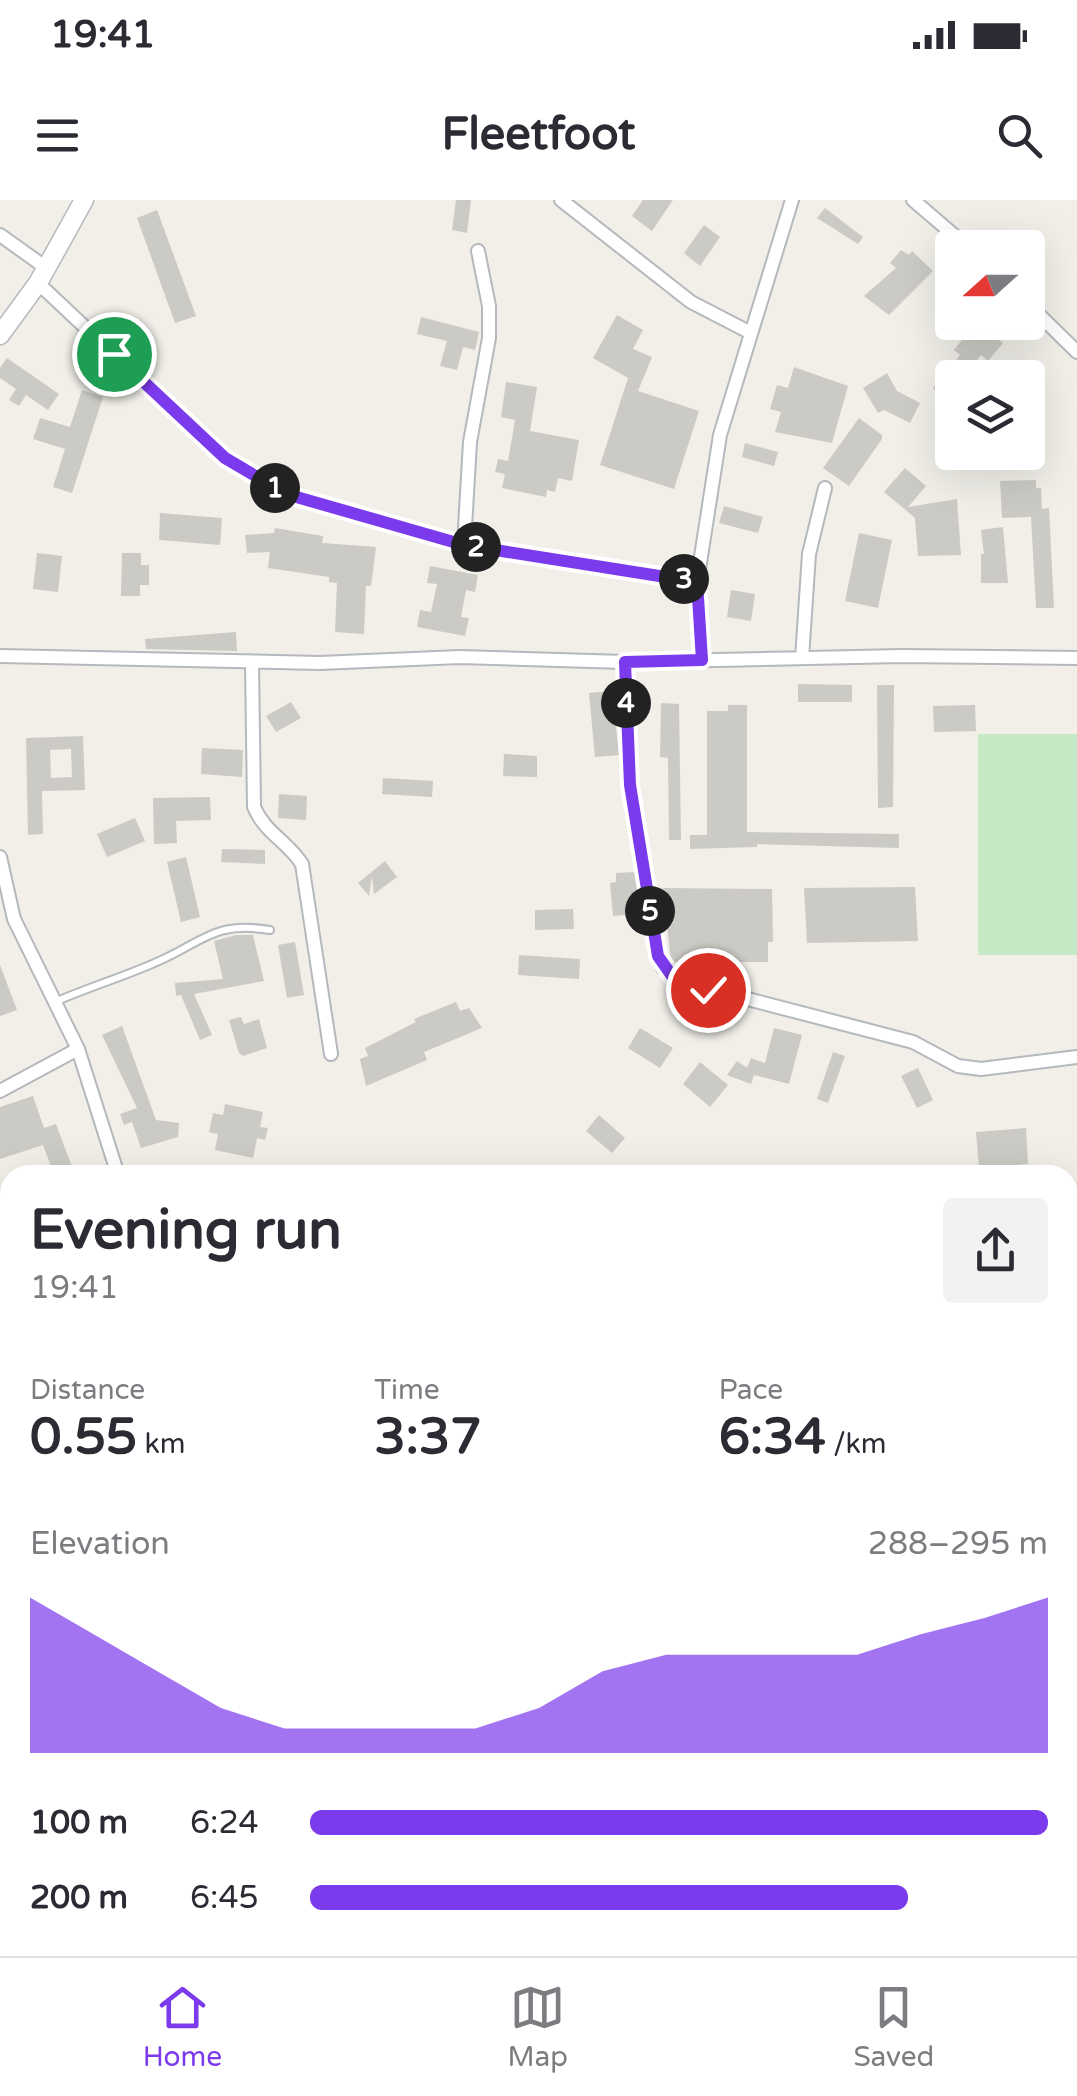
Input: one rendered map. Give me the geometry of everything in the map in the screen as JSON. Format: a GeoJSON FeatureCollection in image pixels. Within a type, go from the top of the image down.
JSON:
{"type":"FeatureCollection","features":[{"type":"Feature","properties":{"kind":"street"},"geometry":{"type":"LineString","coordinates":[[0,335],[41,275],[84,200]]}},
{"type":"Feature","properties":{"kind":"street"},"geometry":{"type":"LineString","coordinates":[[562,200],[691,302],[751,334]]}},
{"type":"Feature","properties":{"kind":"street"},"geometry":{"type":"LineString","coordinates":[[702,660],[697,582],[720,435],[792,200]]}},
{"type":"Feature","properties":{"kind":"street"},"geometry":{"type":"LineString","coordinates":[[913,200],[948,230]]}},
{"type":"Feature","properties":{"kind":"street"},"geometry":{"type":"LineString","coordinates":[[0,234],[225,458],[286,494],[464,545],[697,582]]}},
{"type":"Feature","properties":{"kind":"street"},"geometry":{"type":"LineString","coordinates":[[464,545],[470,442],[489,338],[488,306],[478,251]]}},
{"type":"Feature","properties":{"kind":"street"},"geometry":{"type":"LineString","coordinates":[[1045,321],[1077,352]]}},
{"type":"Feature","properties":{"kind":"street"},"geometry":{"type":"LineString","coordinates":[[802,658],[809,554],[825,488]]}},
{"type":"Feature","properties":{"kind":"street"},"geometry":{"type":"LineString","coordinates":[[0,656],[252,662],[460,657],[625,662],[1077,658]]}},
{"type":"Feature","properties":{"kind":"street"},"geometry":{"type":"LineString","coordinates":[[252,662],[254,807],[262,826],[292,848],[302,864],[331,1054]]}},
{"type":"Feature","properties":{"kind":"street"},"geometry":{"type":"LineString","coordinates":[[625,662],[630,785],[658,956],[672,976],[708,990],[913,1042],[958,1066],[981,1069],[1077,1057]]}},
{"type":"Feature","properties":{"kind":"street"},"geometry":{"type":"LineString","coordinates":[[0,858],[14,919],[78,1049],[116,1165]]}},
{"type":"Feature","properties":{"kind":"street"},"geometry":{"type":"LineString","coordinates":[[0,928],[14,919]]}},
{"type":"Feature","properties":{"kind":"street"},"geometry":{"type":"LineString","coordinates":[[0,1091],[78,1049]]}},
{"type":"Feature","properties":{"kind":"lane"},"geometry":{"type":"LineString","coordinates":[[54,1002],[156,963],[201,936],[225,929],[270,930]]}},
{"type":"Feature","properties":{"kind":"green space"},"geometry":{"type":"Polygon","coordinates":[[[978,734],[1077,734],[1077,955],[978,955],[978,734]]]}},
{"type":"Feature","properties":{"kind":"building"},"geometry":{"type":"Polygon","coordinates":[[[456,200],[471,200],[467,233],[452,230],[456,200]]]}},
{"type":"Feature","properties":{"kind":"building"},"geometry":{"type":"Polygon","coordinates":[[[643,200],[673,200],[652,231],[632,216],[643,200]]]}},
{"type":"Feature","properties":{"kind":"building"},"geometry":{"type":"Polygon","coordinates":[[[825,208],[863,237],[858,244],[817,218],[825,208]]]}},
{"type":"Feature","properties":{"kind":"building"},"geometry":{"type":"Polygon","coordinates":[[[157,210],[196,316],[175,323],[137,218],[157,210]]]}},
{"type":"Feature","properties":{"kind":"building"},"geometry":{"type":"Polygon","coordinates":[[[704,225],[720,237],[700,266],[684,253],[704,225]]]}},
{"type":"Feature","properties":{"kind":"building"},"geometry":{"type":"Polygon","coordinates":[[[901,250],[909,255],[912,251],[933,271],[889,315],[864,296],[896,268],[890,263],[901,250]]]}},
{"type":"Feature","properties":{"kind":"building"},"geometry":{"type":"Polygon","coordinates":[[[617,315],[643,330],[633,349],[652,357],[638,391],[699,411],[674,489],[600,465],[628,378],[593,358],[617,315]]]}},
{"type":"Feature","properties":{"kind":"building"},"geometry":{"type":"Polygon","coordinates":[[[421,317],[479,332],[475,350],[463,347],[457,370],[440,366],[447,341],[417,334],[421,317]]]}},
{"type":"Feature","properties":{"kind":"building"},"geometry":{"type":"Polygon","coordinates":[[[962,340],[1003,343],[989,360],[981,355],[977,360],[956,360],[960,355],[954,350],[962,340]]]}},
{"type":"Feature","properties":{"kind":"building"},"geometry":{"type":"Polygon","coordinates":[[[7,358],[59,394],[48,410],[26,395],[19,406],[9,400],[16,389],[0,378],[0,368],[7,358]]]}},
{"type":"Feature","properties":{"kind":"building"},"geometry":{"type":"Polygon","coordinates":[[[794,367],[848,386],[832,443],[775,432],[781,412],[770,409],[777,385],[788,388],[794,367]]]}},
{"type":"Feature","properties":{"kind":"building"},"geometry":{"type":"Polygon","coordinates":[[[887,373],[897,391],[920,403],[910,423],[884,410],[878,413],[863,388],[887,373]]]}},
{"type":"Feature","properties":{"kind":"building"},"geometry":{"type":"Polygon","coordinates":[[[506,382],[537,387],[530,431],[579,440],[572,481],[558,478],[555,492],[547,490],[546,497],[502,488],[505,474],[495,472],[498,459],[508,461],[515,420],[501,417],[506,382]]]}},
{"type":"Feature","properties":{"kind":"building"},"geometry":{"type":"Polygon","coordinates":[[[82,390],[103,397],[72,493],[53,487],[65,449],[33,439],[40,418],[70,427],[82,390]]]}},
{"type":"Feature","properties":{"kind":"building"},"geometry":{"type":"Polygon","coordinates":[[[859,418],[882,439],[849,486],[823,468],[859,418]]]}},
{"type":"Feature","properties":{"kind":"building"},"geometry":{"type":"Polygon","coordinates":[[[745,443],[778,452],[774,466],[742,457],[745,443]]]}},
{"type":"Feature","properties":{"kind":"building"},"geometry":{"type":"Polygon","coordinates":[[[905,468],[926,486],[908,507],[957,499],[961,555],[918,556],[915,518],[884,492],[905,468]]]}},
{"type":"Feature","properties":{"kind":"building"},"geometry":{"type":"Polygon","coordinates":[[[1036,480],[1036,488],[1041,488],[1042,509],[1049,508],[1054,608],[1036,608],[1031,517],[1002,518],[1000,481],[1036,480]]]}},
{"type":"Feature","properties":{"kind":"building"},"geometry":{"type":"Polygon","coordinates":[[[724,506],[763,517],[758,533],[719,523],[724,506]]]}},
{"type":"Feature","properties":{"kind":"building"},"geometry":{"type":"Polygon","coordinates":[[[160,513],[222,518],[220,545],[159,540],[160,513]]]}},
{"type":"Feature","properties":{"kind":"building"},"geometry":{"type":"Polygon","coordinates":[[[1003,527],[1008,583],[981,583],[981,530],[1003,527]]]}},
{"type":"Feature","properties":{"kind":"building"},"geometry":{"type":"Polygon","coordinates":[[[275,528],[323,536],[322,543],[376,547],[371,586],[366,586],[364,634],[335,632],[337,583],[329,582],[329,577],[268,568],[270,552],[247,553],[245,535],[274,533],[275,528]]]}},
{"type":"Feature","properties":{"kind":"building"},"geometry":{"type":"Polygon","coordinates":[[[859,533],[892,540],[878,608],[845,601],[859,533]]]}},
{"type":"Feature","properties":{"kind":"building"},"geometry":{"type":"Polygon","coordinates":[[[37,553],[62,556],[58,592],[33,589],[37,553]]]}},
{"type":"Feature","properties":{"kind":"building"},"geometry":{"type":"Polygon","coordinates":[[[122,553],[141,553],[141,565],[149,565],[149,585],[140,585],[140,596],[121,596],[122,553]]]}},
{"type":"Feature","properties":{"kind":"building"},"geometry":{"type":"Polygon","coordinates":[[[430,566],[478,575],[475,592],[466,590],[461,617],[469,618],[465,636],[417,627],[420,610],[431,612],[437,584],[427,583],[430,566]]]}},
{"type":"Feature","properties":{"kind":"building"},"geometry":{"type":"Polygon","coordinates":[[[731,590],[755,594],[751,621],[727,617],[731,590]]]}},
{"type":"Feature","properties":{"kind":"building"},"geometry":{"type":"Polygon","coordinates":[[[236,632],[237,651],[146,649],[145,639],[236,632]]]}},
{"type":"Feature","properties":{"kind":"building"},"geometry":{"type":"Polygon","coordinates":[[[798,684],[852,685],[852,702],[798,702],[798,684]]]}},
{"type":"Feature","properties":{"kind":"building"},"geometry":{"type":"Polygon","coordinates":[[[877,685],[894,685],[893,807],[878,808],[877,685]]]}},
{"type":"Feature","properties":{"kind":"building"},"geometry":{"type":"Polygon","coordinates":[[[612,691],[619,755],[595,757],[589,693],[612,691]]]}},
{"type":"Feature","properties":{"kind":"building"},"geometry":{"type":"Polygon","coordinates":[[[291,702],[301,718],[276,732],[266,716],[291,702]]]}},
{"type":"Feature","properties":{"kind":"building"},"geometry":{"type":"Polygon","coordinates":[[[661,703],[679,704],[681,840],[669,840],[668,758],[660,757],[661,703]]]}},
{"type":"Feature","properties":{"kind":"building"},"geometry":{"type":"Polygon","coordinates":[[[728,705],[747,705],[747,832],[899,834],[899,848],[757,844],[690,849],[690,835],[707,835],[707,711],[728,711],[728,705]]]}},
{"type":"Feature","properties":{"kind":"building"},"geometry":{"type":"Polygon","coordinates":[[[975,705],[976,731],[934,732],[933,706],[975,705]]]}},
{"type":"Feature","properties":{"kind":"building"},"geometry":{"type":"Polygon","coordinates":[[[83,736],[85,790],[42,791],[43,834],[28,835],[26,738],[83,736]],[[71,749],[50,750],[51,778],[72,777],[71,749]]]}},
{"type":"Feature","properties":{"kind":"building"},"geometry":{"type":"Polygon","coordinates":[[[202,748],[243,750],[242,777],[201,774],[202,748]]]}},
{"type":"Feature","properties":{"kind":"building"},"geometry":{"type":"Polygon","coordinates":[[[504,754],[537,756],[537,777],[503,776],[504,754]]]}},
{"type":"Feature","properties":{"kind":"building"},"geometry":{"type":"Polygon","coordinates":[[[383,778],[433,781],[432,797],[382,794],[383,778]]]}},
{"type":"Feature","properties":{"kind":"building"},"geometry":{"type":"Polygon","coordinates":[[[279,794],[307,796],[306,820],[278,818],[279,794]]]}},
{"type":"Feature","properties":{"kind":"building"},"geometry":{"type":"Polygon","coordinates":[[[210,797],[211,820],[176,821],[177,843],[154,844],[153,798],[210,797]]]}},
{"type":"Feature","properties":{"kind":"building"},"geometry":{"type":"Polygon","coordinates":[[[135,818],[145,841],[107,857],[97,834],[135,818]]]}},
{"type":"Feature","properties":{"kind":"building"},"geometry":{"type":"Polygon","coordinates":[[[222,849],[265,850],[265,864],[221,862],[222,849]]]}},
{"type":"Feature","properties":{"kind":"building"},"geometry":{"type":"Polygon","coordinates":[[[186,857],[200,917],[181,922],[167,862],[186,857]]]}},
{"type":"Feature","properties":{"kind":"building"},"geometry":{"type":"Polygon","coordinates":[[[385,861],[397,877],[374,894],[372,876],[369,896],[358,883],[385,861]]]}},
{"type":"Feature","properties":{"kind":"building"},"geometry":{"type":"Polygon","coordinates":[[[635,872],[640,905],[632,906],[633,914],[613,916],[610,883],[616,882],[616,873],[635,872]]]}},
{"type":"Feature","properties":{"kind":"building"},"geometry":{"type":"Polygon","coordinates":[[[915,887],[918,941],[807,943],[804,888],[915,887]]]}},
{"type":"Feature","properties":{"kind":"building"},"geometry":{"type":"Polygon","coordinates":[[[663,888],[772,889],[773,942],[768,942],[768,962],[671,962],[663,888]]]}},
{"type":"Feature","properties":{"kind":"building"},"geometry":{"type":"Polygon","coordinates":[[[573,909],[574,929],[535,930],[535,910],[573,909]]]}},
{"type":"Feature","properties":{"kind":"building"},"geometry":{"type":"Polygon","coordinates":[[[253,935],[264,981],[194,994],[212,1035],[200,1040],[181,995],[176,996],[175,983],[223,979],[214,941],[253,935]]]}},
{"type":"Feature","properties":{"kind":"building"},"geometry":{"type":"Polygon","coordinates":[[[295,942],[304,995],[287,998],[278,945],[295,942]]]}},
{"type":"Feature","properties":{"kind":"building"},"geometry":{"type":"Polygon","coordinates":[[[519,955],[580,959],[579,979],[518,975],[519,955]]]}},
{"type":"Feature","properties":{"kind":"building"},"geometry":{"type":"Polygon","coordinates":[[[0,965],[17,1010],[0,1016],[0,965]]]}},
{"type":"Feature","properties":{"kind":"building"},"geometry":{"type":"Polygon","coordinates":[[[456,1002],[460,1011],[469,1008],[482,1028],[424,1052],[427,1060],[366,1086],[360,1059],[368,1056],[365,1048],[416,1022],[414,1019],[456,1002]]]}},
{"type":"Feature","properties":{"kind":"building"},"geometry":{"type":"Polygon","coordinates":[[[241,1017],[244,1024],[259,1019],[267,1048],[243,1056],[239,1053],[229,1020],[241,1017]]]}},
{"type":"Feature","properties":{"kind":"building"},"geometry":{"type":"Polygon","coordinates":[[[122,1026],[156,1120],[179,1123],[178,1137],[141,1148],[132,1122],[124,1125],[120,1114],[137,1108],[102,1035],[122,1026]]]}},
{"type":"Feature","properties":{"kind":"building"},"geometry":{"type":"Polygon","coordinates":[[[640,1028],[673,1048],[660,1068],[628,1048],[640,1028]]]}},
{"type":"Feature","properties":{"kind":"building"},"geometry":{"type":"Polygon","coordinates":[[[774,1028],[802,1035],[789,1084],[754,1075],[751,1084],[727,1075],[737,1061],[747,1068],[751,1058],[765,1063],[774,1028]]]}},
{"type":"Feature","properties":{"kind":"building"},"geometry":{"type":"Polygon","coordinates":[[[833,1052],[845,1056],[828,1103],[817,1099],[833,1052]]]}},
{"type":"Feature","properties":{"kind":"building"},"geometry":{"type":"Polygon","coordinates":[[[700,1062],[728,1085],[710,1107],[683,1084],[700,1062]]]}},
{"type":"Feature","properties":{"kind":"building"},"geometry":{"type":"Polygon","coordinates":[[[918,1068],[933,1100],[917,1108],[901,1076],[918,1068]]]}},
{"type":"Feature","properties":{"kind":"building"},"geometry":{"type":"Polygon","coordinates":[[[33,1096],[44,1128],[56,1124],[71,1165],[50,1165],[43,1145],[0,1159],[0,1107],[33,1096]]]}},
{"type":"Feature","properties":{"kind":"building"},"geometry":{"type":"Polygon","coordinates":[[[225,1104],[263,1112],[260,1127],[268,1128],[265,1140],[257,1138],[253,1158],[215,1150],[218,1134],[209,1132],[213,1113],[223,1115],[225,1104]]]}},
{"type":"Feature","properties":{"kind":"building"},"geometry":{"type":"Polygon","coordinates":[[[599,1115],[625,1138],[612,1153],[586,1131],[599,1115]]]}},
{"type":"Feature","properties":{"kind":"building"},"geometry":{"type":"Polygon","coordinates":[[[1026,1128],[1028,1164],[979,1165],[976,1132],[1026,1128]]]}},
{"type":"Feature","properties":{"kind":"route"},"geometry":{"type":"LineString","coordinates":[[114,354],[225,458],[286,494],[464,545],[697,582],[702,660],[625,662],[630,785],[658,956],[672,976],[708,990]]}}]}
